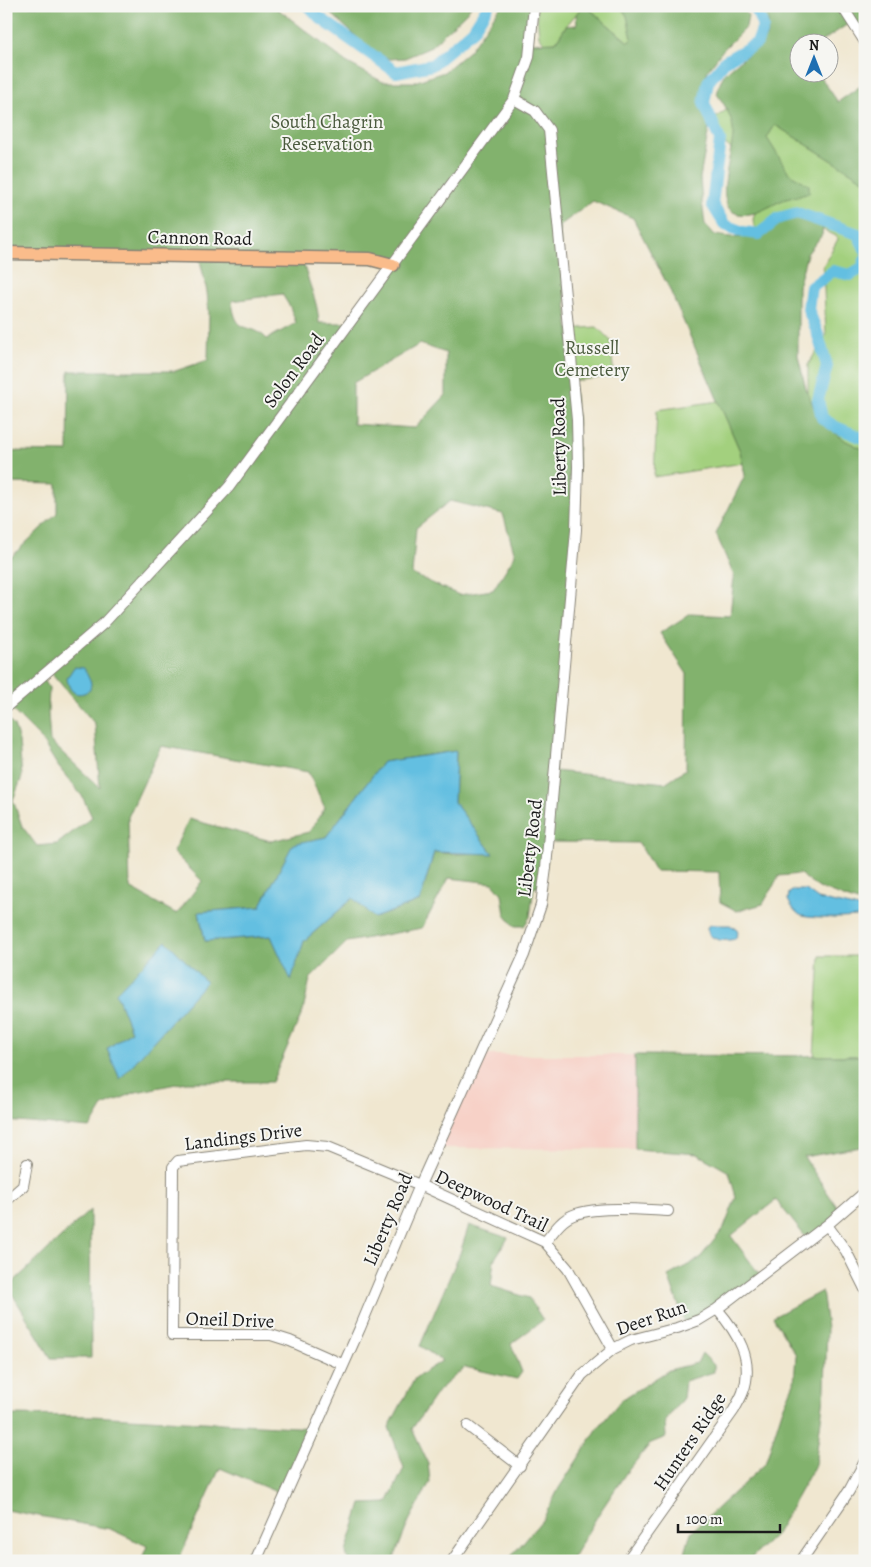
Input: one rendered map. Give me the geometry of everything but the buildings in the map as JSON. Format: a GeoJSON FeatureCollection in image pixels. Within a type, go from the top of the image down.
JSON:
{"type":"FeatureCollection","features":[{"type":"Feature","properties":{"kind":"main road","name":"Cannon Road"},"geometry":{"type":"LineString","coordinates":[[6,252],[370,258],[393,265]]}},
{"type":"Feature","properties":{"kind":"street","name":"Solon Road"},"geometry":{"type":"LineString","coordinates":[[6,707],[102,624],[229,487],[514,99],[529,57],[534,6]]}},
{"type":"Feature","properties":{"kind":"street"},"geometry":{"type":"LineString","coordinates":[[842,6],[865,42]]}},
{"type":"Feature","properties":{"kind":"street","name":"Liberty Road"},"geometry":{"type":"LineString","coordinates":[[256,1561],[342,1364],[360,1328],[420,1186],[524,955],[540,905],[546,868],[576,530],[577,420],[549,130],[535,111],[514,99]]}},
{"type":"Feature","properties":{"kind":"street","name":"Landings Drive"},"geometry":{"type":"LineString","coordinates":[[172,1335],[173,1167],[178,1161],[318,1145],[328,1147],[420,1186]]}},
{"type":"Feature","properties":{"kind":"street"},"geometry":{"type":"LineString","coordinates":[[6,1201],[23,1186],[27,1164]]}},
{"type":"Feature","properties":{"kind":"street","name":"Deepwood Trail"},"geometry":{"type":"LineString","coordinates":[[420,1186],[545,1242],[568,1269],[613,1349]]}},
{"type":"Feature","properties":{"kind":"street","name":"Deer Run"},"geometry":{"type":"LineString","coordinates":[[452,1561],[582,1376],[613,1349],[648,1334],[677,1328],[699,1320],[717,1309],[827,1225],[865,1192]]}},
{"type":"Feature","properties":{"kind":"street"},"geometry":{"type":"LineString","coordinates":[[545,1242],[566,1218],[578,1213],[591,1210],[668,1211]]}},
{"type":"Feature","properties":{"kind":"street"},"geometry":{"type":"LineString","coordinates":[[827,1225],[846,1251],[865,1289]]}},
{"type":"Feature","properties":{"kind":"street","name":"Hunters Ridge"},"geometry":{"type":"LineString","coordinates":[[627,1561],[734,1410],[743,1391],[746,1375],[742,1345],[733,1327],[717,1309]]}},
{"type":"Feature","properties":{"kind":"street","name":"Oneil Drive"},"geometry":{"type":"LineString","coordinates":[[172,1335],[271,1335],[290,1341],[342,1364]]}},
{"type":"Feature","properties":{"kind":"street"},"geometry":{"type":"LineString","coordinates":[[468,1426],[520,1466]]}},
{"type":"Feature","properties":{"kind":"street"},"geometry":{"type":"LineString","coordinates":[[801,1561],[849,1491],[865,1461]]}},
{"type":"Feature","properties":{"kind":"shaded area"},"geometry":{"type":"Polygon","coordinates":[[[479,1055],[635,1055],[635,1149],[438,1148],[479,1055]]]}},
{"type":"Feature","properties":{"kind":"green space","name":"South Chagrin Reservation"},"geometry":{"type":"Polygon","coordinates":[[[6,6],[274,6],[346,62],[383,82],[414,82],[444,72],[469,51],[501,6],[534,6],[530,43],[556,42],[566,26],[577,25],[576,14],[583,6],[586,6],[628,42],[632,39],[627,16],[620,6],[743,6],[748,16],[746,27],[722,51],[708,70],[700,96],[702,110],[709,128],[700,178],[705,224],[715,235],[742,237],[797,217],[807,216],[816,218],[823,224],[822,235],[807,254],[798,287],[798,356],[806,389],[820,421],[846,441],[865,450],[865,906],[819,888],[800,874],[779,876],[763,904],[737,911],[720,902],[719,872],[655,871],[639,843],[549,842],[543,888],[534,887],[530,917],[524,926],[514,926],[505,915],[502,894],[493,883],[449,878],[422,928],[347,942],[310,979],[303,1011],[272,1082],[186,1082],[136,1092],[103,1106],[90,1128],[6,1121],[6,851],[8,850],[6,848],[6,718],[14,726],[19,741],[22,777],[13,800],[22,826],[37,846],[57,844],[92,817],[82,796],[57,765],[41,739],[8,706],[6,707],[6,559],[10,558],[57,513],[57,484],[6,483],[6,451],[68,452],[69,371],[175,371],[208,360],[209,313],[207,292],[200,260],[303,262],[315,300],[319,323],[350,323],[393,265],[370,259],[6,253],[6,6]],[[593,201],[559,226],[577,420],[576,530],[555,771],[665,783],[686,769],[687,674],[660,633],[690,614],[730,616],[734,576],[716,534],[745,475],[740,451],[669,288],[633,218],[593,201]],[[282,294],[232,301],[234,312],[240,324],[260,333],[267,339],[296,323],[290,307],[282,294]],[[420,344],[353,383],[353,424],[415,428],[446,395],[446,353],[420,344]],[[450,501],[416,528],[412,574],[459,595],[493,590],[515,555],[503,514],[450,501]],[[49,670],[42,676],[49,688],[50,741],[100,788],[95,724],[49,670]],[[161,746],[128,817],[130,888],[177,914],[202,881],[173,852],[189,819],[271,841],[309,832],[325,808],[308,772],[161,746]],[[456,751],[383,762],[326,837],[293,845],[260,907],[199,912],[205,941],[271,936],[291,979],[304,941],[353,898],[374,918],[420,901],[434,852],[453,854],[492,853],[454,802],[456,751]],[[166,942],[117,993],[131,1031],[107,1049],[120,1078],[206,982],[166,942]]]}},
{"type":"Feature","properties":{"kind":"green space"},"geometry":{"type":"Polygon","coordinates":[[[323,6],[471,6],[429,48],[405,58],[390,59],[375,54],[323,6]]]}},
{"type":"Feature","properties":{"kind":"green space"},"geometry":{"type":"Polygon","coordinates":[[[536,6],[583,6],[566,26],[556,42],[545,44],[539,36],[536,6]]]}},
{"type":"Feature","properties":{"kind":"green space"},"geometry":{"type":"Polygon","coordinates":[[[586,6],[689,6],[628,42],[586,6]]]}},
{"type":"Feature","properties":{"kind":"green space"},"geometry":{"type":"Polygon","coordinates":[[[754,6],[841,6],[810,32],[788,32],[788,82],[806,82],[827,110],[865,83],[865,484],[832,448],[808,397],[808,365],[826,335],[823,266],[838,239],[836,236],[815,226],[758,234],[753,218],[762,204],[731,149],[718,137],[715,118],[771,78],[767,45],[754,6]]]}},
{"type":"Feature","properties":{"kind":"green space"},"geometry":{"type":"Polygon","coordinates":[[[766,6],[865,6],[865,42],[851,22],[836,32],[788,32],[788,82],[824,82],[838,102],[865,83],[865,181],[775,125],[767,138],[789,173],[809,185],[809,193],[783,200],[755,213],[739,214],[729,208],[725,198],[725,184],[733,129],[725,106],[717,94],[724,75],[764,39],[767,34],[768,16],[766,6]]]}},
{"type":"Feature","properties":{"kind":"green space","name":"Russell Cemetery"},"geometry":{"type":"Polygon","coordinates":[[[597,327],[610,340],[614,376],[573,381],[568,329],[597,327]]]}},
{"type":"Feature","properties":{"kind":"green space"},"geometry":{"type":"Polygon","coordinates":[[[719,401],[740,451],[743,463],[654,477],[657,410],[719,401]]]}},
{"type":"Feature","properties":{"kind":"green space"},"geometry":{"type":"Polygon","coordinates":[[[820,956],[865,956],[865,1056],[814,1056],[820,956]]]}},
{"type":"Feature","properties":{"kind":"green space"},"geometry":{"type":"Polygon","coordinates":[[[635,1055],[865,1056],[865,1153],[861,1147],[804,1157],[841,1213],[807,1239],[776,1200],[731,1236],[760,1275],[686,1325],[668,1276],[699,1259],[724,1228],[736,1197],[729,1172],[697,1154],[635,1149],[635,1055]]]}},
{"type":"Feature","properties":{"kind":"green space"},"geometry":{"type":"Polygon","coordinates":[[[90,1210],[91,1358],[51,1358],[8,1287],[90,1210]]]}},
{"type":"Feature","properties":{"kind":"green space"},"geometry":{"type":"Polygon","coordinates":[[[469,1225],[508,1238],[494,1260],[491,1286],[529,1298],[543,1320],[511,1344],[522,1372],[517,1379],[465,1367],[438,1391],[412,1429],[428,1463],[430,1482],[409,1521],[393,1561],[348,1561],[346,1552],[361,1504],[387,1503],[404,1468],[389,1427],[415,1378],[442,1361],[420,1346],[460,1253],[469,1225]]]}},
{"type":"Feature","properties":{"kind":"green space"},"geometry":{"type":"Polygon","coordinates":[[[822,1291],[827,1328],[825,1389],[815,1465],[776,1534],[748,1561],[688,1561],[684,1557],[691,1532],[765,1464],[782,1410],[794,1383],[796,1355],[773,1317],[822,1291]]]}},
{"type":"Feature","properties":{"kind":"green space"},"geometry":{"type":"Polygon","coordinates":[[[702,1353],[714,1365],[714,1372],[685,1381],[683,1398],[665,1421],[666,1437],[651,1443],[626,1473],[571,1561],[507,1561],[543,1519],[559,1488],[598,1428],[621,1400],[669,1370],[697,1363],[702,1353]]]}},
{"type":"Feature","properties":{"kind":"green space"},"geometry":{"type":"Polygon","coordinates":[[[6,1415],[91,1416],[315,1428],[286,1496],[220,1468],[178,1561],[141,1561],[147,1546],[110,1529],[6,1510],[6,1415]]]}},
{"type":"Feature","properties":{"kind":"water"},"geometry":{"type":"Polygon","coordinates":[[[74,667],[84,668],[91,683],[90,690],[81,694],[74,693],[67,678],[74,667]]]}},
{"type":"Feature","properties":{"kind":"water"},"geometry":{"type":"Polygon","coordinates":[[[456,751],[454,802],[493,854],[434,852],[420,901],[374,918],[353,898],[304,941],[291,980],[271,936],[205,941],[199,912],[260,907],[293,844],[326,837],[383,762],[456,751]]]}},
{"type":"Feature","properties":{"kind":"water"},"geometry":{"type":"Polygon","coordinates":[[[794,890],[806,890],[818,899],[863,909],[865,916],[842,918],[805,917],[793,909],[788,900],[789,893],[794,890]]]}},
{"type":"Feature","properties":{"kind":"water"},"geometry":{"type":"Polygon","coordinates":[[[711,925],[730,925],[737,929],[738,933],[735,939],[713,938],[708,932],[707,927],[711,925]]]}},
{"type":"Feature","properties":{"kind":"water"},"geometry":{"type":"Polygon","coordinates":[[[166,941],[206,982],[120,1079],[107,1049],[131,1031],[116,993],[166,941]]]}},
{"type":"Feature","properties":{"kind":"waterway"},"geometry":{"type":"LineString","coordinates":[[309,6],[320,18],[396,72],[432,65],[473,30],[488,6]]}},
{"type":"Feature","properties":{"kind":"waterway"},"geometry":{"type":"LineString","coordinates":[[755,6],[763,27],[757,43],[725,61],[708,82],[704,103],[720,140],[712,204],[725,225],[743,232],[759,234],[779,218],[797,213],[858,234],[865,249]]}},
{"type":"Feature","properties":{"kind":"waterway"},"geometry":{"type":"LineString","coordinates":[[865,260],[862,268],[850,275],[833,271],[811,287],[808,309],[827,366],[818,400],[822,418],[836,427],[865,439]]}}]}
